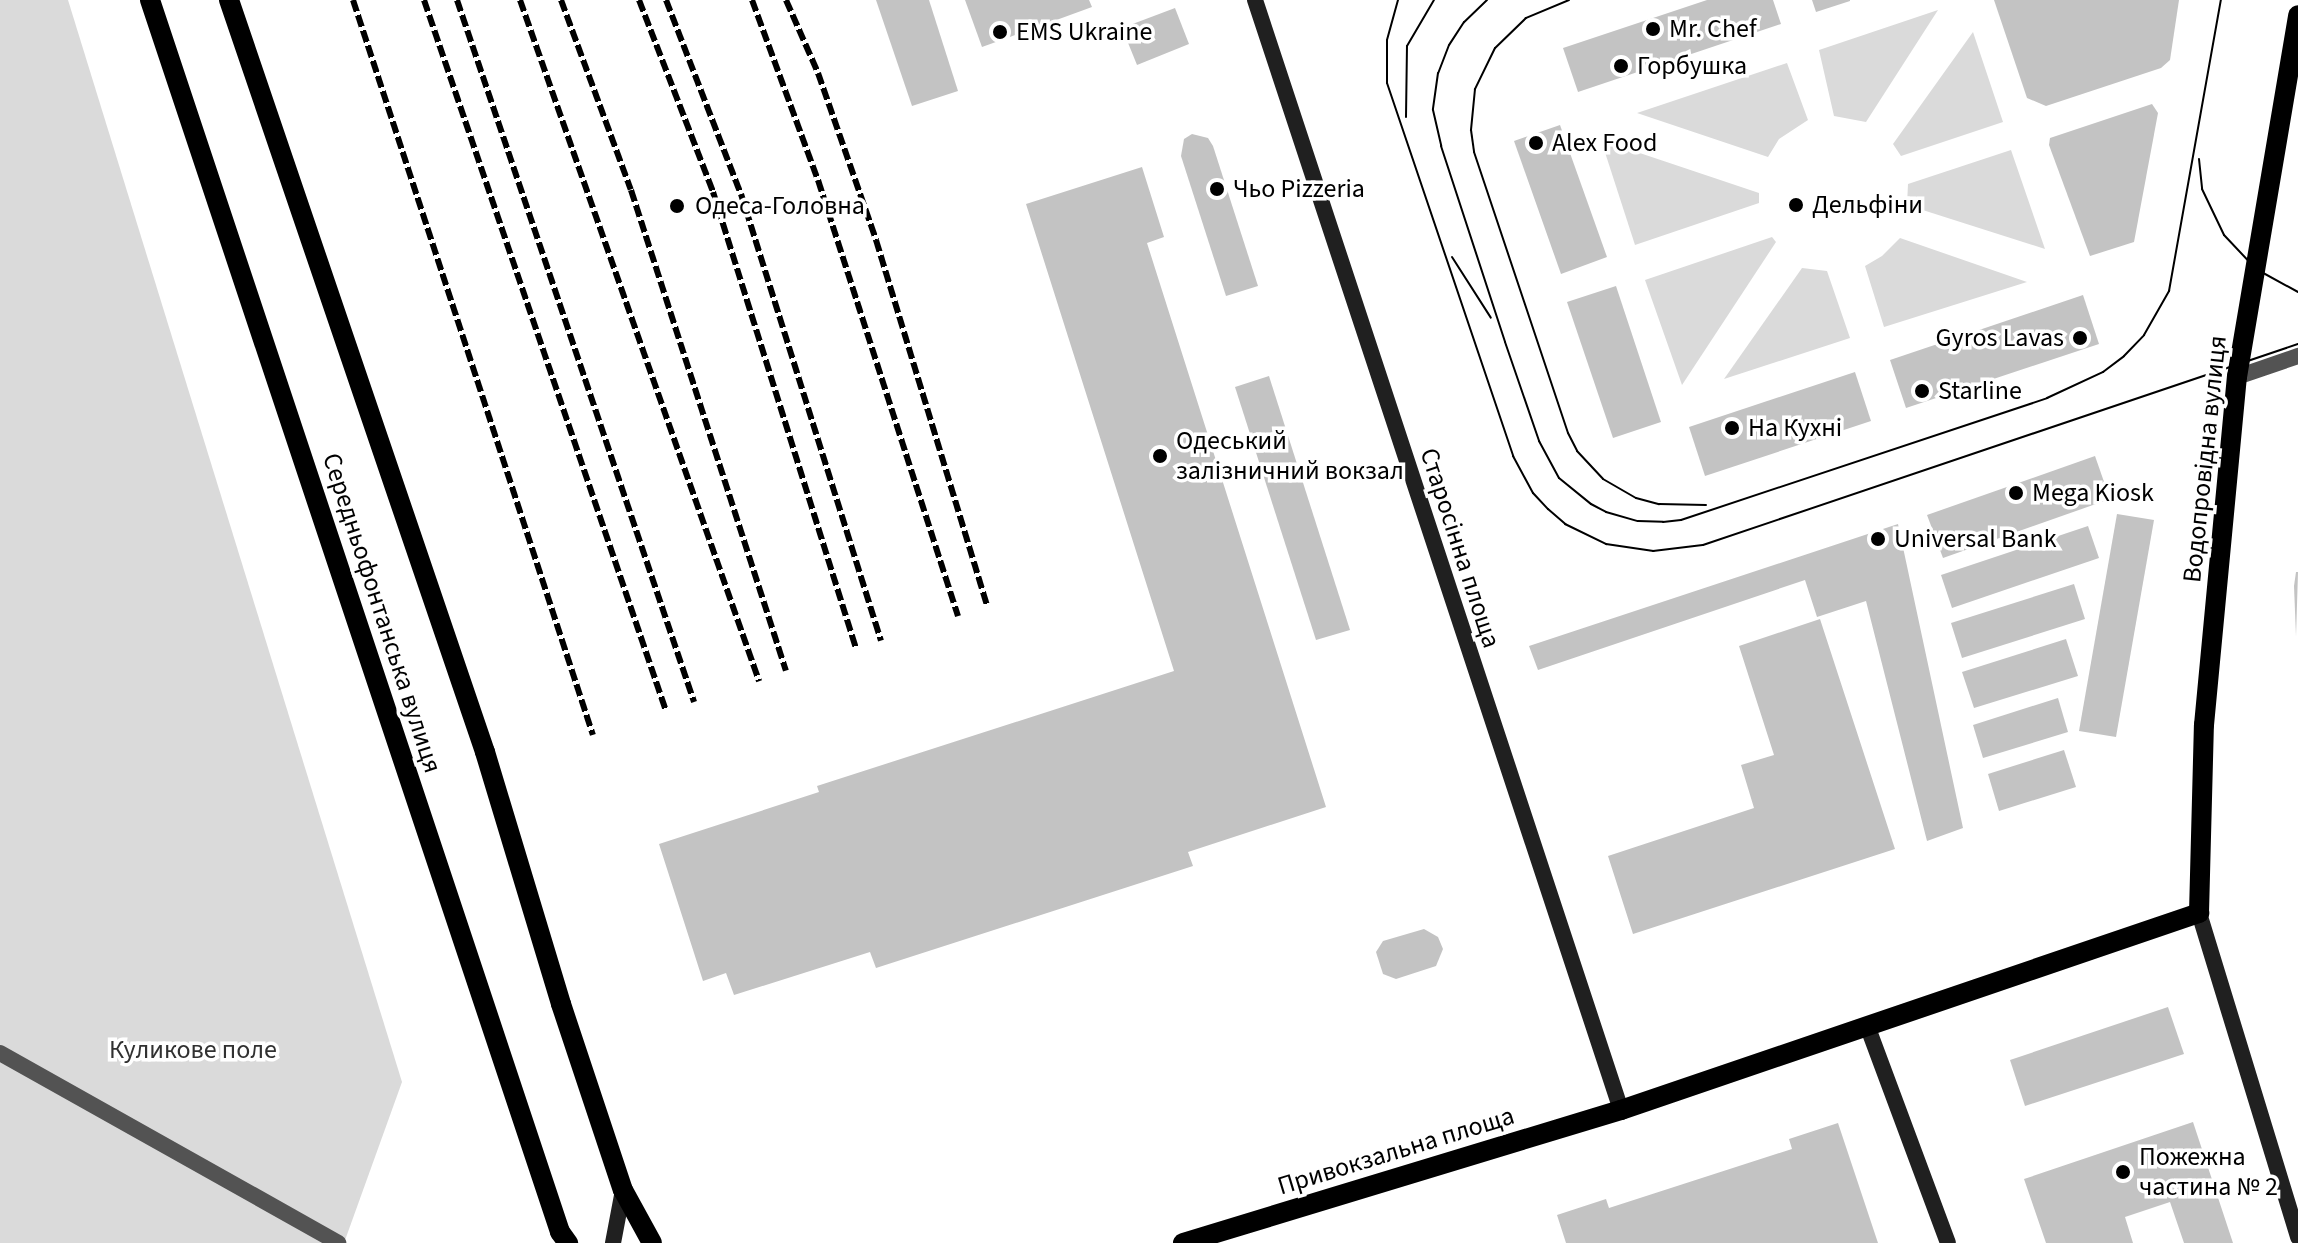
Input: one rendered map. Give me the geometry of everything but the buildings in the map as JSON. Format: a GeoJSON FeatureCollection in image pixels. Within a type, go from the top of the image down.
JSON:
{"type":"FeatureCollection","features":[{"type":"Feature","properties":{"kind":"main road","name":"Середньофонтанська вулиця"},"geometry":{"type":"LineString","coordinates":[[150,0],[563,1239]]}},
{"type":"Feature","properties":{"kind":"main road","name":"Середньофонтанська вулиця"},"geometry":{"type":"LineString","coordinates":[[229,0],[485,752],[561,1004],[623,1190]]}},
{"type":"Feature","properties":{"kind":"main road","name":"Старосінна площа"},"geometry":{"type":"LineString","coordinates":[[1255,0],[1621,1110]]}},
{"type":"Feature","properties":{"kind":"main road","name":"Водопровідна вулиця"},"geometry":{"type":"LineString","coordinates":[[2199,913],[2204,725],[2237,377],[2295,60],[2298,15]]}},
{"type":"Feature","properties":{"kind":"main road"},"geometry":{"type":"LineString","coordinates":[[2199,913],[2298,1237]]}},
{"type":"Feature","properties":{"kind":"main road","name":"Привокзальна площа"},"geometry":{"type":"LineString","coordinates":[[1186,1243],[1621,1110],[2199,913]]}},
{"type":"Feature","properties":{"kind":"main road"},"geometry":{"type":"LineString","coordinates":[[1868,1028],[1948,1243]]}},
{"type":"Feature","properties":{"kind":"main road"},"geometry":{"type":"LineString","coordinates":[[613,1243],[623,1190]]}},
{"type":"Feature","properties":{"kind":"main road"},"geometry":{"type":"LineString","coordinates":[[623,1190],[652,1243]]}},
{"type":"Feature","properties":{"kind":"street"},"geometry":{"type":"LineString","coordinates":[[2237,377],[2298,356]]}},
{"type":"Feature","properties":{"kind":"street"},"geometry":{"type":"LineString","coordinates":[[0,1053],[338,1243]]}},
{"type":"Feature","properties":{"kind":"green space","name":"Куликове поле"},"geometry":{"type":"Polygon","coordinates":[[[0,0],[68,0],[402,1082],[344,1243],[0,1243],[0,0]]]}},
{"type":"Feature","properties":{"kind":"green space"},"geometry":{"type":"Polygon","coordinates":[[[1938,10],[1866,122],[1834,116],[1819,50],[1938,10]]]}},
{"type":"Feature","properties":{"kind":"green space"},"geometry":{"type":"Polygon","coordinates":[[[1973,32],[2003,122],[1901,156],[1893,144],[1973,32]]]}},
{"type":"Feature","properties":{"kind":"green space"},"geometry":{"type":"Polygon","coordinates":[[[1787,63],[1808,120],[1779,139],[1768,157],[1637,113],[1787,63]]]}},
{"type":"Feature","properties":{"kind":"green space"},"geometry":{"type":"Polygon","coordinates":[[[1601,140],[1759,193],[1759,203],[1635,245],[1601,140]]]}},
{"type":"Feature","properties":{"kind":"green space"},"geometry":{"type":"Polygon","coordinates":[[[2011,150],[2045,249],[1907,205],[1908,184],[2011,150]]]}},
{"type":"Feature","properties":{"kind":"green space"},"geometry":{"type":"Polygon","coordinates":[[[1772,237],[1776,242],[1682,385],[1645,280],[1772,237]]]}},
{"type":"Feature","properties":{"kind":"green space"},"geometry":{"type":"Polygon","coordinates":[[[1900,238],[2027,282],[1884,327],[1865,266],[1882,256],[1900,238]]]}},
{"type":"Feature","properties":{"kind":"green space"},"geometry":{"type":"Polygon","coordinates":[[[1802,268],[1827,271],[1850,338],[1724,379],[1802,268]]]}},
{"type":"Feature","properties":{"kind":"tram line"},"geometry":{"type":"LineString","coordinates":[[1398,0],[1387,40],[1387,83],[1513,456],[1533,493],[1548,509],[1565,524],[1606,544],[1653,551],[1703,545],[2298,344]]}},
{"type":"Feature","properties":{"kind":"tram line"},"geometry":{"type":"LineString","coordinates":[[1406,117],[1407,46],[1434,0]]}},
{"type":"Feature","properties":{"kind":"tram line"},"geometry":{"type":"LineString","coordinates":[[1487,0],[1464,22],[1449,45],[1438,73],[1433,110],[1441,146],[1505,342],[1539,441],[1559,478],[1606,512],[1638,521],[1663,522],[1681,520],[2047,398],[2103,372],[2124,356],[2144,335],[2169,291],[2221,0]]}},
{"type":"Feature","properties":{"kind":"tram line"},"geometry":{"type":"LineString","coordinates":[[1569,0],[1526,18],[1495,48],[1475,89],[1471,130],[1474,152],[1568,433],[1577,451],[1603,479],[1636,498],[1659,504],[1706,505]]}},
{"type":"Feature","properties":{"kind":"tram line"},"geometry":{"type":"LineString","coordinates":[[2199,159],[2202,189],[2224,235],[2256,269],[2298,292]]}},
{"type":"Feature","properties":{"kind":"tram line"},"geometry":{"type":"LineString","coordinates":[[1452,257],[1491,318]]}},
{"type":"Feature","properties":{"kind":"railway"},"geometry":{"type":"LineString","coordinates":[[353,0],[593,735]]}},
{"type":"Feature","properties":{"kind":"railway"},"geometry":{"type":"LineString","coordinates":[[424,0],[666,711]]}},
{"type":"Feature","properties":{"kind":"railway"},"geometry":{"type":"LineString","coordinates":[[457,0],[694,702]]}},
{"type":"Feature","properties":{"kind":"railway"},"geometry":{"type":"LineString","coordinates":[[520,0],[759,681]]}},
{"type":"Feature","properties":{"kind":"railway"},"geometry":{"type":"LineString","coordinates":[[561,0],[631,190],[786,671]]}},
{"type":"Feature","properties":{"kind":"railway"},"geometry":{"type":"LineString","coordinates":[[639,0],[713,192],[856,649]]}},
{"type":"Feature","properties":{"kind":"railway"},"geometry":{"type":"LineString","coordinates":[[666,0],[741,194],[881,641]]}},
{"type":"Feature","properties":{"kind":"railway"},"geometry":{"type":"LineString","coordinates":[[752,0],[818,180],[958,616]]}},
{"type":"Feature","properties":{"kind":"railway"},"geometry":{"type":"LineString","coordinates":[[786,0],[818,73],[876,240],[987,606]]}},
{"type":"Feature","properties":{"kind":"place","name":"Mr. Chef"},"geometry":{"type":"Point","coordinates":[1653,29]}},
{"type":"Feature","properties":{"kind":"place","name":"EMS Ukraine"},"geometry":{"type":"Point","coordinates":[1000,32]}},
{"type":"Feature","properties":{"kind":"place","name":"Горбушка"},"geometry":{"type":"Point","coordinates":[1621,66]}},
{"type":"Feature","properties":{"kind":"place","name":"Alex Food"},"geometry":{"type":"Point","coordinates":[1536,143]}},
{"type":"Feature","properties":{"kind":"place","name":"Чьо Pizzeria"},"geometry":{"type":"Point","coordinates":[1217,189]}},
{"type":"Feature","properties":{"kind":"place","name":"Дельфіни"},"geometry":{"type":"Point","coordinates":[1796,205]}},
{"type":"Feature","properties":{"kind":"place","name":"Одеса-Головна"},"geometry":{"type":"Point","coordinates":[677,206]}},
{"type":"Feature","properties":{"kind":"place","name":"Gyros Lavas"},"geometry":{"type":"Point","coordinates":[2080,338]}},
{"type":"Feature","properties":{"kind":"place","name":"Starline"},"geometry":{"type":"Point","coordinates":[1922,391]}},
{"type":"Feature","properties":{"kind":"place","name":"На Кухнi"},"geometry":{"type":"Point","coordinates":[1732,428]}},
{"type":"Feature","properties":{"kind":"place","name":"Одеський залізничний вокзал"},"geometry":{"type":"Point","coordinates":[1160,456]}},
{"type":"Feature","properties":{"kind":"place","name":"Mega Kiosk"},"geometry":{"type":"Point","coordinates":[2016,493]}},
{"type":"Feature","properties":{"kind":"place","name":"Universal Bank"},"geometry":{"type":"Point","coordinates":[1878,539]}},
{"type":"Feature","properties":{"kind":"place","name":"Пожежна частина № 2"},"geometry":{"type":"Point","coordinates":[2123,1172]}}]}
